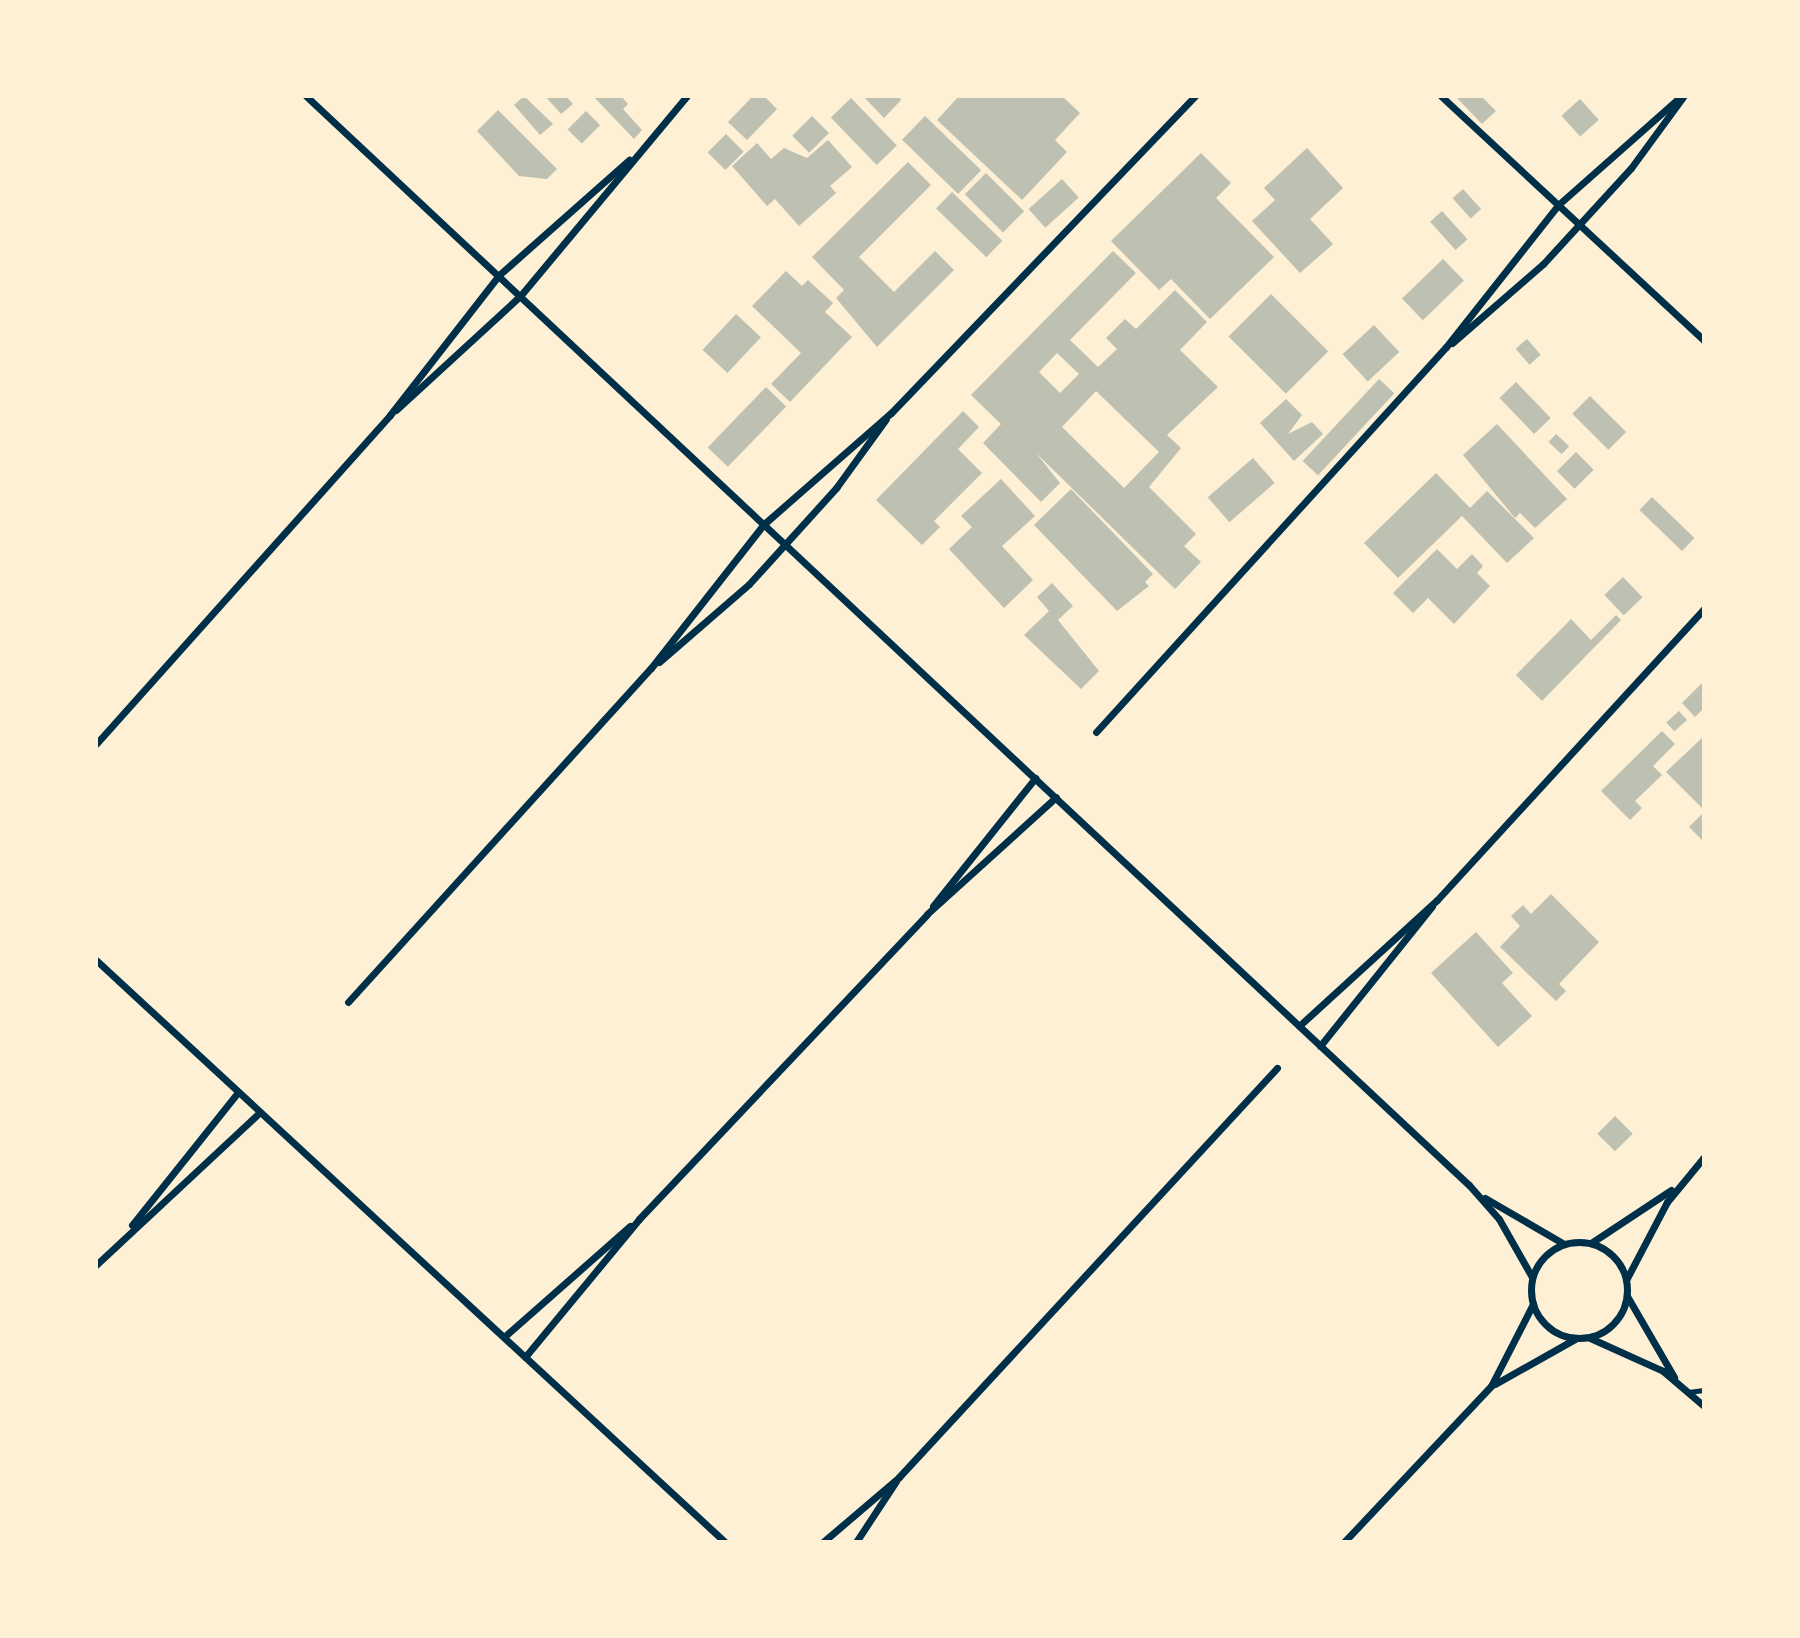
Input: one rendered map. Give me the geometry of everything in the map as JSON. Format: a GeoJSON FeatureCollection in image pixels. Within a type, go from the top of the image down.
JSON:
{"type":"FeatureCollection","features":[{"type":"Feature","properties":{"kind":"street"},"geometry":{"type":"LineString","coordinates":[[306,96],[1469,1185],[1505,1228],[1532,1277],[1532,1304],[1491,1386],[1344,1542]]}},
{"type":"Feature","properties":{"kind":"street"},"geometry":{"type":"LineString","coordinates":[[314,96],[324,110]]}},
{"type":"Feature","properties":{"kind":"street"},"geometry":{"type":"LineString","coordinates":[[390,415],[521,295],[629,160],[687,96]]}},
{"type":"Feature","properties":{"kind":"street"},"geometry":{"type":"LineString","coordinates":[[348,1002],[651,668],[764,524],[891,413],[1195,96]]}},
{"type":"Feature","properties":{"kind":"street"},"geometry":{"type":"LineString","coordinates":[[1441,96],[1704,340]]}},
{"type":"Feature","properties":{"kind":"street"},"geometry":{"type":"LineString","coordinates":[[1096,732],[1446,347],[1558,205],[1682,96]]}},
{"type":"Feature","properties":{"kind":"street"},"geometry":{"type":"LineString","coordinates":[[1446,347],[1521,286],[1579,225],[1682,96]]}},
{"type":"Feature","properties":{"kind":"street"},"geometry":{"type":"LineString","coordinates":[[96,744],[111,721],[390,415],[499,275],[629,160]]}},
{"type":"Feature","properties":{"kind":"street"},"geometry":{"type":"LineString","coordinates":[[651,668],[726,607],[786,544],[891,413]]}},
{"type":"Feature","properties":{"kind":"street"},"geometry":{"type":"LineString","coordinates":[[1320,1046],[1437,900],[1704,609]]}},
{"type":"Feature","properties":{"kind":"street"},"geometry":{"type":"LineString","coordinates":[[96,732],[111,721]]}},
{"type":"Feature","properties":{"kind":"street"},"geometry":{"type":"LineString","coordinates":[[928,914],[1035,778]]}},
{"type":"Feature","properties":{"kind":"street"},"geometry":{"type":"LineString","coordinates":[[525,1357],[639,1219],[928,914],[1056,797]]}},
{"type":"Feature","properties":{"kind":"street"},"geometry":{"type":"LineString","coordinates":[[1299,1026],[1437,900]]}},
{"type":"Feature","properties":{"kind":"street"},"geometry":{"type":"LineString","coordinates":[[96,960],[725,1542]]}},
{"type":"Feature","properties":{"kind":"street"},"geometry":{"type":"LineString","coordinates":[[823,1542],[899,1476],[1277,1068]]}},
{"type":"Feature","properties":{"kind":"street"},"geometry":{"type":"LineString","coordinates":[[96,1265],[125,1234],[239,1092]]}},
{"type":"Feature","properties":{"kind":"street"},"geometry":{"type":"LineString","coordinates":[[125,1234],[260,1112]]}},
{"type":"Feature","properties":{"kind":"street"},"geometry":{"type":"LineString","coordinates":[[1532,1277],[1550,1251],[1564,1244],[1591,1243],[1680,1183],[1704,1157]]}},
{"type":"Feature","properties":{"kind":"street"},"geometry":{"type":"LineString","coordinates":[[1626,1280],[1680,1183]]}},
{"type":"Feature","properties":{"kind":"street"},"geometry":{"type":"LineString","coordinates":[[1469,1185],[1564,1244]]}},
{"type":"Feature","properties":{"kind":"street"},"geometry":{"type":"LineString","coordinates":[[503,1337],[639,1219]]}},
{"type":"Feature","properties":{"kind":"street"},"geometry":{"type":"LineString","coordinates":[[1591,1243],[1613,1257],[1626,1280],[1627,1296],[1679,1383]]}},
{"type":"Feature","properties":{"kind":"street"},"geometry":{"type":"LineString","coordinates":[[1590,1338],[1615,1323],[1627,1296]]}},
{"type":"Feature","properties":{"kind":"street"},"geometry":{"type":"LineString","coordinates":[[1532,1304],[1548,1328],[1575,1339]]}},
{"type":"Feature","properties":{"kind":"street"},"geometry":{"type":"LineString","coordinates":[[1491,1386],[1575,1339],[1590,1338],[1628,1352],[1679,1383],[1704,1406]]}},
{"type":"Feature","properties":{"kind":"street"},"geometry":{"type":"LineString","coordinates":[[856,1542],[899,1476]]}},
{"type":"Feature","properties":{"kind":"lane"},"geometry":{"type":"LineString","coordinates":[[1688,1392],[1704,1390]]}},
{"type":"Feature","properties":{"kind":"building"},"geometry":{"type":"Polygon","coordinates":[[[524,96],[553,124],[540,135],[514,105],[524,96]]]}},
{"type":"Feature","properties":{"kind":"building"},"geometry":{"type":"Polygon","coordinates":[[[545,96],[566,96],[573,104],[561,114],[545,96]]]}},
{"type":"Feature","properties":{"kind":"building"},"geometry":{"type":"Polygon","coordinates":[[[593,96],[621,96],[628,104],[623,109],[642,130],[634,139],[593,96]]]}},
{"type":"Feature","properties":{"kind":"building"},"geometry":{"type":"Polygon","coordinates":[[[753,96],[764,96],[777,109],[747,140],[728,122],[753,96]]]}},
{"type":"Feature","properties":{"kind":"building"},"geometry":{"type":"Polygon","coordinates":[[[863,96],[898,96],[901,100],[884,118],[863,96]]]}},
{"type":"Feature","properties":{"kind":"building"},"geometry":{"type":"Polygon","coordinates":[[[959,96],[1062,96],[1080,113],[1055,140],[1067,152],[1022,200],[937,120],[959,96]]]}},
{"type":"Feature","properties":{"kind":"building"},"geometry":{"type":"Polygon","coordinates":[[[1455,96],[1481,96],[1496,111],[1482,124],[1455,96]]]}},
{"type":"Feature","properties":{"kind":"building"},"geometry":{"type":"Polygon","coordinates":[[[851,98],[897,145],[877,165],[831,117],[851,98]]]}},
{"type":"Feature","properties":{"kind":"building"},"geometry":{"type":"Polygon","coordinates":[[[1580,99],[1599,120],[1580,137],[1561,116],[1580,99]]]}},
{"type":"Feature","properties":{"kind":"building"},"geometry":{"type":"Polygon","coordinates":[[[498,110],[557,169],[547,179],[519,176],[477,131],[498,110]]]}},
{"type":"Feature","properties":{"kind":"building"},"geometry":{"type":"Polygon","coordinates":[[[586,111],[600,125],[582,144],[568,129],[586,111]]]}},
{"type":"Feature","properties":{"kind":"building"},"geometry":{"type":"Polygon","coordinates":[[[812,116],[829,133],[809,153],[792,136],[812,116]]]}},
{"type":"Feature","properties":{"kind":"building"},"geometry":{"type":"Polygon","coordinates":[[[925,116],[981,170],[958,194],[902,140],[925,116]]]}},
{"type":"Feature","properties":{"kind":"building"},"geometry":{"type":"Polygon","coordinates":[[[726,134],[744,152],[725,170],[708,152],[726,134]]]}},
{"type":"Feature","properties":{"kind":"building"},"geometry":{"type":"Polygon","coordinates":[[[828,140],[852,167],[830,186],[836,193],[799,226],[775,199],[767,206],[732,166],[757,143],[771,159],[784,148],[807,158],[828,140]]]}},
{"type":"Feature","properties":{"kind":"building"},"geometry":{"type":"Polygon","coordinates":[[[1307,148],[1343,188],[1310,219],[1333,244],[1300,273],[1252,221],[1275,200],[1264,188],[1307,148]]]}},
{"type":"Feature","properties":{"kind":"building"},"geometry":{"type":"Polygon","coordinates":[[[1201,153],[1231,183],[1216,198],[1274,257],[1210,319],[1171,279],[1159,290],[1111,241],[1201,153]]]}},
{"type":"Feature","properties":{"kind":"building"},"geometry":{"type":"Polygon","coordinates":[[[908,162],[931,185],[859,257],[894,292],[935,251],[954,270],[877,347],[836,298],[844,290],[812,257],[908,162]]]}},
{"type":"Feature","properties":{"kind":"building"},"geometry":{"type":"Polygon","coordinates":[[[986,173],[1024,211],[1003,232],[965,194],[986,173]]]}},
{"type":"Feature","properties":{"kind":"building"},"geometry":{"type":"Polygon","coordinates":[[[1062,179],[1079,198],[1045,228],[1029,209],[1062,179]]]}},
{"type":"Feature","properties":{"kind":"building"},"geometry":{"type":"Polygon","coordinates":[[[1463,189],[1481,209],[1471,218],[1453,198],[1463,189]]]}},
{"type":"Feature","properties":{"kind":"building"},"geometry":{"type":"Polygon","coordinates":[[[952,192],[1002,241],[986,257],[936,209],[952,192]]]}},
{"type":"Feature","properties":{"kind":"building"},"geometry":{"type":"Polygon","coordinates":[[[1442,211],[1467,239],[1456,250],[1430,222],[1442,211]]]}},
{"type":"Feature","properties":{"kind":"building"},"geometry":{"type":"Polygon","coordinates":[[[1113,251],[1136,273],[1070,340],[1098,367],[1117,349],[1106,338],[1125,319],[1136,329],[1175,290],[1207,322],[1180,350],[1218,387],[1167,435],[1181,448],[1149,487],[1196,534],[1184,546],[1201,562],[1175,589],[1036,453],[1060,483],[1041,502],[983,443],[1001,424],[971,395],[1113,251]],[[1057,353],[1039,372],[1060,393],[1079,374],[1057,353]],[[1096,391],[1062,427],[1124,488],[1159,452],[1096,391]]]}},
{"type":"Feature","properties":{"kind":"building"},"geometry":{"type":"Polygon","coordinates":[[[1443,259],[1464,281],[1423,320],[1402,299],[1443,259]]]}},
{"type":"Feature","properties":{"kind":"building"},"geometry":{"type":"Polygon","coordinates":[[[786,271],[802,286],[808,280],[833,303],[825,312],[852,337],[790,402],[771,384],[801,353],[752,306],[786,271]]]}},
{"type":"Feature","properties":{"kind":"building"},"geometry":{"type":"Polygon","coordinates":[[[1271,294],[1328,351],[1286,394],[1229,336],[1271,294]]]}},
{"type":"Feature","properties":{"kind":"building"},"geometry":{"type":"Polygon","coordinates":[[[736,314],[761,337],[727,373],[703,350],[736,314]]]}},
{"type":"Feature","properties":{"kind":"building"},"geometry":{"type":"Polygon","coordinates":[[[1374,325],[1399,352],[1368,381],[1343,354],[1374,325]]]}},
{"type":"Feature","properties":{"kind":"building"},"geometry":{"type":"Polygon","coordinates":[[[1527,339],[1541,355],[1529,365],[1516,349],[1527,339]]]}},
{"type":"Feature","properties":{"kind":"building"},"geometry":{"type":"Polygon","coordinates":[[[1379,379],[1394,393],[1318,475],[1303,461],[1379,379]]]}},
{"type":"Feature","properties":{"kind":"building"},"geometry":{"type":"Polygon","coordinates":[[[1516,382],[1551,418],[1534,434],[1499,398],[1516,382]]]}},
{"type":"Feature","properties":{"kind":"building"},"geometry":{"type":"Polygon","coordinates":[[[766,387],[786,406],[728,467],[708,447],[766,387]]]}},
{"type":"Feature","properties":{"kind":"building"},"geometry":{"type":"Polygon","coordinates":[[[1590,396],[1626,432],[1608,450],[1572,414],[1590,396]]]}},
{"type":"Feature","properties":{"kind":"building"},"geometry":{"type":"Polygon","coordinates":[[[1286,399],[1302,415],[1288,434],[1312,422],[1323,434],[1294,461],[1260,423],[1286,399]]]}},
{"type":"Feature","properties":{"kind":"building"},"geometry":{"type":"Polygon","coordinates":[[[963,411],[979,427],[958,449],[982,473],[934,521],[940,527],[922,545],[876,500],[963,411]]]}},
{"type":"Feature","properties":{"kind":"building"},"geometry":{"type":"Polygon","coordinates":[[[1497,424],[1567,499],[1535,528],[1520,513],[1515,518],[1463,455],[1497,424]]]}},
{"type":"Feature","properties":{"kind":"building"},"geometry":{"type":"Polygon","coordinates":[[[1556,434],[1569,446],[1562,454],[1548,442],[1556,434]]]}},
{"type":"Feature","properties":{"kind":"building"},"geometry":{"type":"Polygon","coordinates":[[[1576,452],[1594,470],[1575,489],[1557,471],[1576,452]]]}},
{"type":"Feature","properties":{"kind":"building"},"geometry":{"type":"Polygon","coordinates":[[[1253,458],[1275,483],[1229,522],[1208,497],[1253,458]]]}},
{"type":"Feature","properties":{"kind":"building"},"geometry":{"type":"Polygon","coordinates":[[[1436,473],[1470,508],[1487,491],[1534,538],[1507,563],[1462,516],[1398,578],[1364,543],[1436,473]]]}},
{"type":"Feature","properties":{"kind":"building"},"geometry":{"type":"Polygon","coordinates":[[[1001,479],[1035,516],[1002,546],[1033,580],[1004,608],[949,549],[972,527],[961,516],[1001,479]]]}},
{"type":"Feature","properties":{"kind":"building"},"geometry":{"type":"Polygon","coordinates":[[[1071,489],[1153,574],[1145,582],[1149,586],[1117,611],[1034,525],[1071,489]]]}},
{"type":"Feature","properties":{"kind":"building"},"geometry":{"type":"Polygon","coordinates":[[[1652,497],[1694,538],[1682,551],[1639,510],[1652,497]]]}},
{"type":"Feature","properties":{"kind":"building"},"geometry":{"type":"Polygon","coordinates":[[[1437,549],[1457,569],[1472,554],[1483,566],[1477,573],[1490,586],[1454,624],[1428,598],[1413,613],[1393,593],[1437,549]]]}},
{"type":"Feature","properties":{"kind":"building"},"geometry":{"type":"Polygon","coordinates":[[[1623,577],[1642,597],[1624,615],[1604,595],[1623,577]]]}},
{"type":"Feature","properties":{"kind":"building"},"geometry":{"type":"Polygon","coordinates":[[[1052,583],[1073,606],[1058,620],[1099,671],[1081,689],[1024,635],[1049,611],[1037,597],[1052,583]]]}},
{"type":"Feature","properties":{"kind":"building"},"geometry":{"type":"Polygon","coordinates":[[[1616,615],[1621,620],[1542,701],[1516,675],[1571,619],[1591,640],[1616,615]]]}},
{"type":"Feature","properties":{"kind":"building"},"geometry":{"type":"Polygon","coordinates":[[[1702,683],[1704,708],[1695,717],[1682,703],[1702,683]]]}},
{"type":"Feature","properties":{"kind":"building"},"geometry":{"type":"Polygon","coordinates":[[[1679,711],[1687,720],[1674,731],[1666,722],[1679,711]]]}},
{"type":"Feature","properties":{"kind":"building"},"geometry":{"type":"Polygon","coordinates":[[[1662,731],[1675,744],[1653,766],[1662,775],[1635,801],[1642,808],[1630,820],[1601,791],[1662,731]]]}},
{"type":"Feature","properties":{"kind":"building"},"geometry":{"type":"Polygon","coordinates":[[[1704,736],[1704,810],[1666,772],[1704,736]]]}},
{"type":"Feature","properties":{"kind":"building"},"geometry":{"type":"Polygon","coordinates":[[[1704,812],[1704,842],[1689,827],[1704,812]]]}},
{"type":"Feature","properties":{"kind":"building"},"geometry":{"type":"Polygon","coordinates":[[[1551,894],[1599,942],[1559,984],[1566,991],[1556,1001],[1500,947],[1520,926],[1511,916],[1523,905],[1531,914],[1551,894]]]}},
{"type":"Feature","properties":{"kind":"building"},"geometry":{"type":"Polygon","coordinates":[[[1476,932],[1513,973],[1502,983],[1532,1016],[1498,1047],[1431,973],[1476,932]]]}},
{"type":"Feature","properties":{"kind":"building"},"geometry":{"type":"Polygon","coordinates":[[[1615,1116],[1633,1134],[1615,1151],[1597,1134],[1615,1116]]]}}]}
